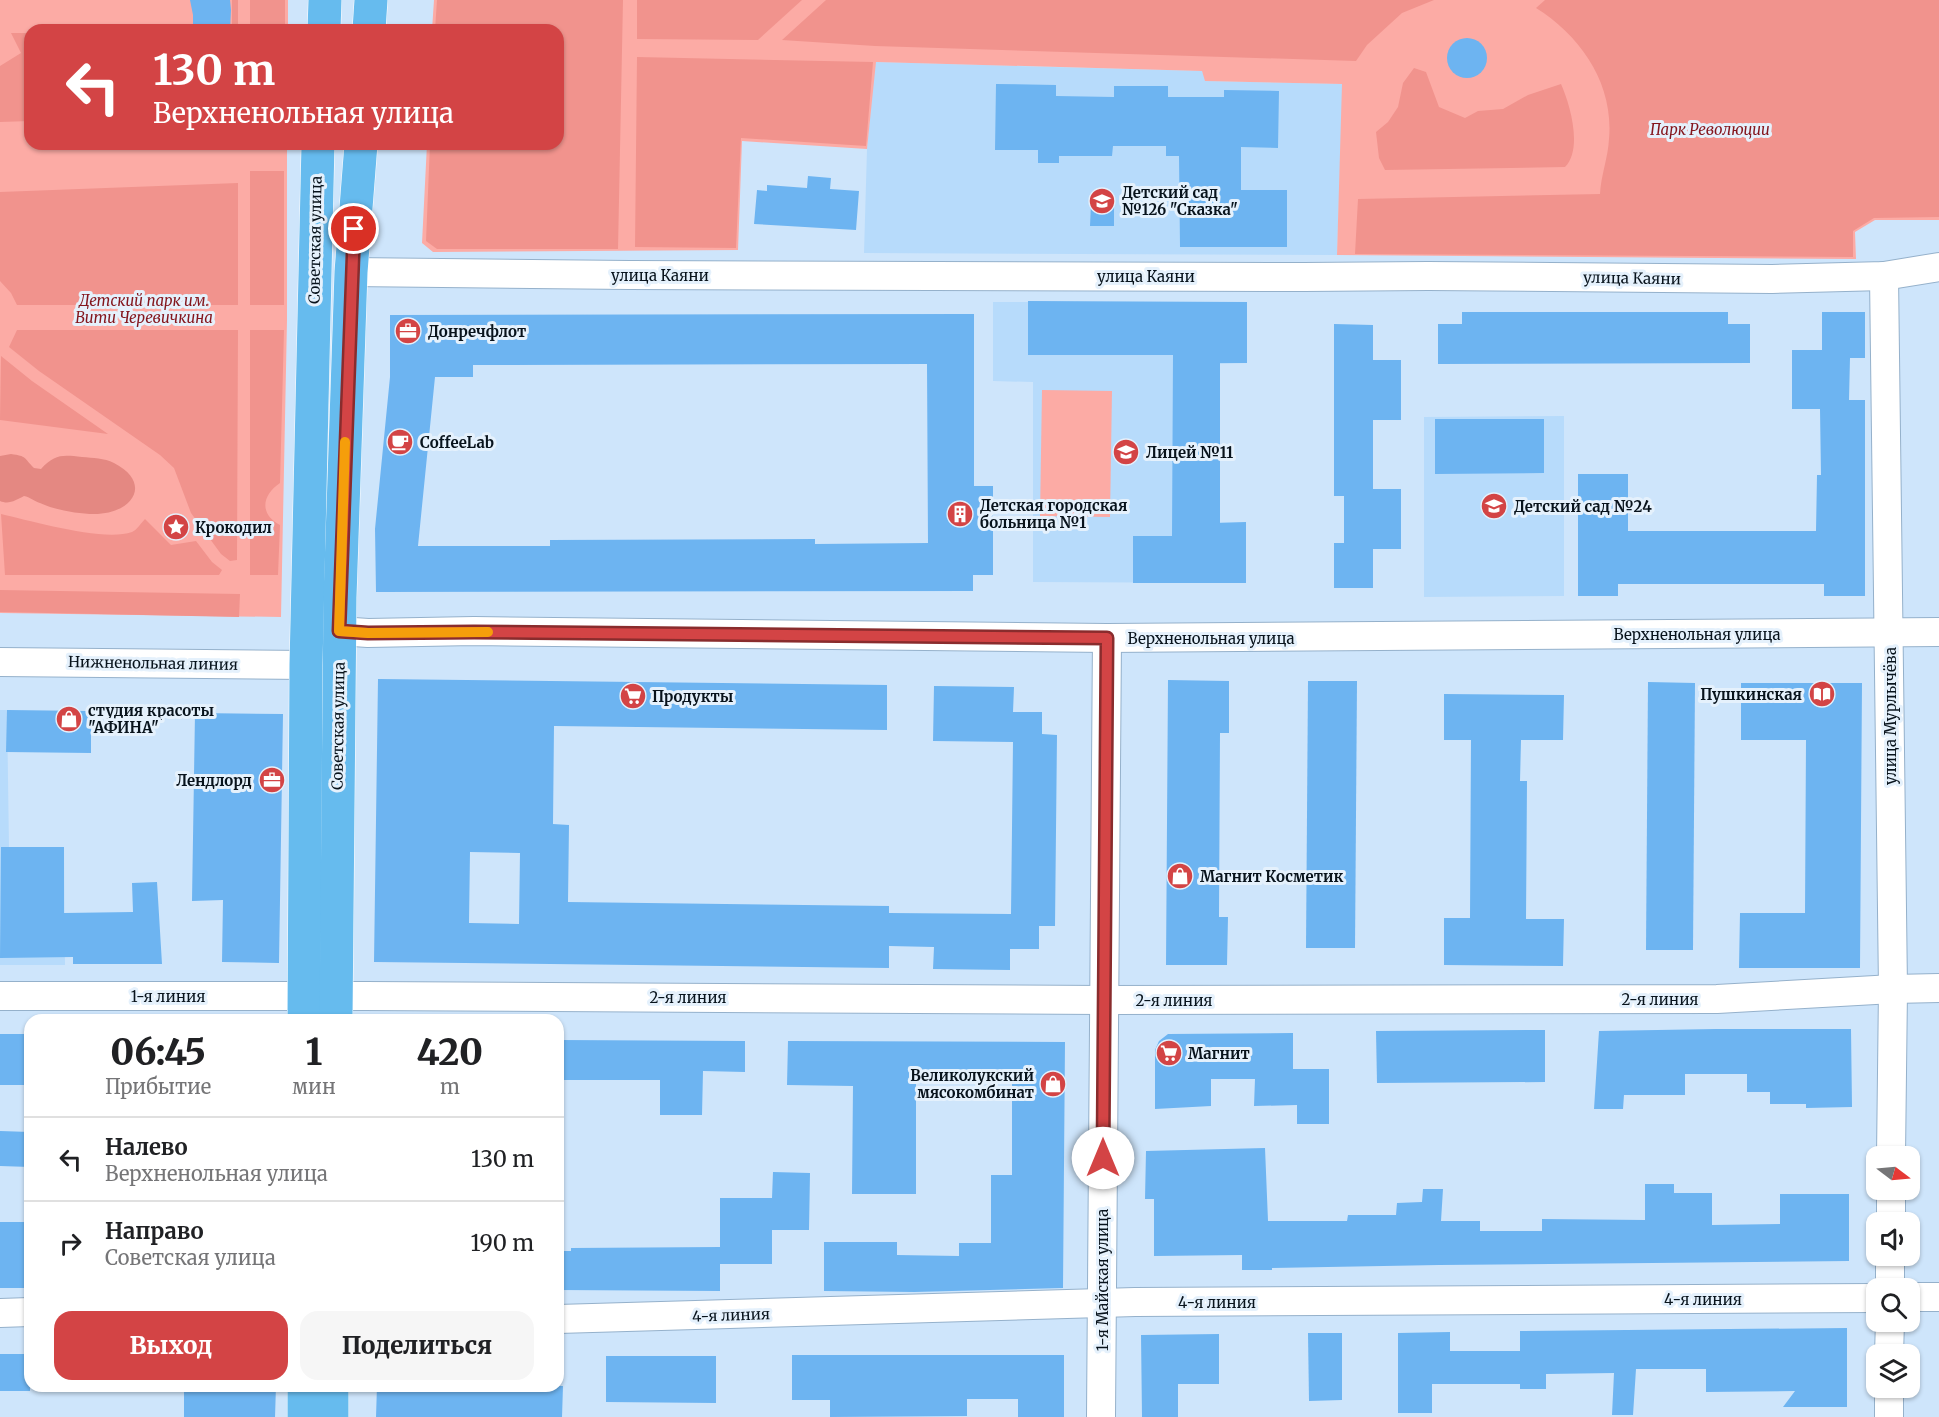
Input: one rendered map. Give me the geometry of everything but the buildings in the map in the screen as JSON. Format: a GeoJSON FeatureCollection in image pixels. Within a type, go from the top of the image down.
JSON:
{"type":"FeatureCollection","features":[{"type":"Feature","properties":{"kind":"main road"},"geometry":{"type":"LineString","coordinates":[[324,24],[325,0]]}},
{"type":"Feature","properties":{"kind":"main road"},"geometry":{"type":"LineString","coordinates":[[369,24],[371,0]]}},
{"type":"Feature","properties":{"kind":"main road","name":"Советская улица"},"geometry":{"type":"LineString","coordinates":[[304,1008],[306,665],[318,150]]}},
{"type":"Feature","properties":{"kind":"main road","name":"Советская улица"},"geometry":{"type":"LineString","coordinates":[[336,1008],[339,631],[351,272],[361,150]]}},
{"type":"Feature","properties":{"kind":"main road"},"geometry":{"type":"LineString","coordinates":[[304,1392],[304,1417]]}},
{"type":"Feature","properties":{"kind":"main road"},"geometry":{"type":"LineString","coordinates":[[332,1392],[332,1417]]}},
{"type":"Feature","properties":{"kind":"street","name":"улица Каяни"},"geometry":{"type":"LineString","coordinates":[[351,272],[1772,279],[1884,276],[1939,267]]}},
{"type":"Feature","properties":{"kind":"street","name":"улица Мурлычёва"},"geometry":{"type":"LineString","coordinates":[[1884,276],[1893,989],[1891,1146]]}},
{"type":"Feature","properties":{"kind":"street"},"geometry":{"type":"LineString","coordinates":[[306,665],[339,631]]}},
{"type":"Feature","properties":{"kind":"street","name":"Верхненольная улица"},"geometry":{"type":"LineString","coordinates":[[339,631],[1107,638],[1939,632]]}},
{"type":"Feature","properties":{"kind":"street","name":"1-я Майская улица"},"geometry":{"type":"LineString","coordinates":[[1101,1417],[1107,638]]}},
{"type":"Feature","properties":{"kind":"street","name":"Нижненольная линия"},"geometry":{"type":"LineString","coordinates":[[0,662],[306,665]]}},
{"type":"Feature","properties":{"kind":"street","name":"2-я линия"},"geometry":{"type":"LineString","coordinates":[[336,1008],[1103,1000],[1717,999],[1939,988]]}},
{"type":"Feature","properties":{"kind":"street","name":"1-я линия"},"geometry":{"type":"LineString","coordinates":[[0,996],[336,1008]]}},
{"type":"Feature","properties":{"kind":"street"},"geometry":{"type":"LineString","coordinates":[[1920,1297],[1939,1297]]}},
{"type":"Feature","properties":{"kind":"street","name":"4-я линия"},"geometry":{"type":"LineString","coordinates":[[564,1319],[1102,1304],[1866,1298]]}},
{"type":"Feature","properties":{"kind":"street"},"geometry":{"type":"LineString","coordinates":[[0,1313],[24,1312]]}},
{"type":"Feature","properties":{"kind":"street"},"geometry":{"type":"LineString","coordinates":[[1889,1398],[1889,1417]]}},
{"type":"Feature","properties":{"kind":"shaded area","name":"Детский сад №126 \"Сказка\""},"geometry":{"type":"Polygon","coordinates":[[[875,62],[1202,71],[1206,81],[1343,84],[1337,255],[864,253],[867,149],[875,62]]]}},
{"type":"Feature","properties":{"kind":"shaded area","name":"Лицей №11"},"geometry":{"type":"Polygon","coordinates":[[[993,302],[1247,302],[1247,363],[1220,364],[1220,522],[1246,522],[1246,583],[1033,582],[1033,382],[993,381],[993,302]]]}},
{"type":"Feature","properties":{"kind":"shaded area","name":"Детский сад №24"},"geometry":{"type":"Polygon","coordinates":[[[1564,416],[1564,596],[1424,597],[1424,417],[1564,416]]]}},
{"type":"Feature","properties":{"kind":"shaded area"},"geometry":{"type":"Polygon","coordinates":[[[11,454],[23,457],[34,468],[41,469],[55,458],[64,456],[110,461],[126,471],[133,479],[135,488],[133,496],[119,509],[94,514],[59,510],[24,496],[9,502],[0,501],[0,456],[11,454]]]}},
{"type":"Feature","properties":{"kind":"shaded area"},"geometry":{"type":"Polygon","coordinates":[[[0,710],[7,710],[9,847],[64,847],[65,965],[0,965],[0,710]]]}},
{"type":"Feature","properties":{"kind":"green space","name":"Детский парк им. Вити Черевичкина"},"geometry":{"type":"Polygon","coordinates":[[[0,0],[288,0],[288,24],[24,24],[24,150],[287,150],[287,320],[281,617],[0,613],[0,0]]]}},
{"type":"Feature","properties":{"kind":"green space"},"geometry":{"type":"Polygon","coordinates":[[[232,0],[238,0],[238,24],[232,24],[232,0]]]}},
{"type":"Feature","properties":{"kind":"green space"},"geometry":{"type":"Polygon","coordinates":[[[250,0],[285,0],[285,24],[250,24],[250,0]]]}},
{"type":"Feature","properties":{"kind":"green space","name":"Парк Революции"},"geometry":{"type":"Polygon","coordinates":[[[434,0],[1939,0],[1939,220],[1875,220],[1855,232],[1856,259],[1337,255],[1342,84],[1205,81],[1202,71],[876,62],[867,149],[742,141],[738,250],[433,252],[422,243],[427,150],[564,150],[564,24],[432,24],[434,0]]]}},
{"type":"Feature","properties":{"kind":"green space"},"geometry":{"type":"Polygon","coordinates":[[[437,0],[623,0],[618,249],[437,249],[426,241],[430,150],[564,150],[564,24],[435,24],[437,0]]]}},
{"type":"Feature","properties":{"kind":"green space"},"geometry":{"type":"Polygon","coordinates":[[[637,0],[802,0],[758,40],[637,39],[637,0]]]}},
{"type":"Feature","properties":{"kind":"green space"},"geometry":{"type":"Polygon","coordinates":[[[826,0],[1434,0],[1402,13],[1367,45],[1356,61],[875,46],[782,40],[826,0]]]}},
{"type":"Feature","properties":{"kind":"green space"},"geometry":{"type":"Polygon","coordinates":[[[1545,0],[1939,0],[1939,217],[1874,218],[1853,231],[1853,257],[1355,254],[1358,199],[1600,194],[1609,139],[1606,99],[1591,63],[1580,47],[1552,19],[1536,8],[1545,0]]]}},
{"type":"Feature","properties":{"kind":"green space"},"geometry":{"type":"Polygon","coordinates":[[[11,33],[24,33],[24,121],[0,122],[0,66],[21,53],[11,33]]]}},
{"type":"Feature","properties":{"kind":"green space"},"geometry":{"type":"Polygon","coordinates":[[[637,57],[873,62],[866,146],[741,138],[736,248],[635,247],[637,57]]]}},
{"type":"Feature","properties":{"kind":"green space"},"geometry":{"type":"Polygon","coordinates":[[[1414,68],[1426,72],[1439,107],[1465,118],[1478,111],[1503,109],[1528,95],[1561,84],[1573,126],[1573,149],[1570,159],[1565,167],[1385,170],[1379,158],[1376,132],[1388,122],[1398,107],[1403,83],[1414,68]]]}},
{"type":"Feature","properties":{"kind":"green space"},"geometry":{"type":"Polygon","coordinates":[[[250,171],[284,171],[284,305],[250,305],[250,171]]]}},
{"type":"Feature","properties":{"kind":"green space"},"geometry":{"type":"Polygon","coordinates":[[[238,183],[238,305],[17,305],[11,293],[0,281],[0,192],[238,183]]]}},
{"type":"Feature","properties":{"kind":"green space"},"geometry":{"type":"Polygon","coordinates":[[[17,330],[238,330],[237,560],[230,561],[221,554],[191,513],[174,468],[160,455],[39,371],[9,347],[17,330]]]}},
{"type":"Feature","properties":{"kind":"green space"},"geometry":{"type":"Polygon","coordinates":[[[250,330],[284,330],[280,483],[269,493],[265,504],[273,521],[280,525],[278,575],[250,575],[250,330]]]}},
{"type":"Feature","properties":{"kind":"green space"},"geometry":{"type":"Polygon","coordinates":[[[1,356],[32,381],[108,434],[0,420],[1,356]]]}},
{"type":"Feature","properties":{"kind":"green space"},"geometry":{"type":"Polygon","coordinates":[[[1042,390],[1112,391],[1110,517],[1040,516],[1042,390]]]}},
{"type":"Feature","properties":{"kind":"green space"},"geometry":{"type":"Polygon","coordinates":[[[1,514],[86,533],[104,534],[132,532],[145,519],[171,545],[196,541],[212,562],[222,570],[219,575],[5,575],[1,514]]]}},
{"type":"Feature","properties":{"kind":"green space"},"geometry":{"type":"Polygon","coordinates":[[[0,590],[240,594],[239,617],[0,612],[0,590]]]}},
{"type":"Feature","properties":{"kind":"slow traffic"},"geometry":{"type":"LineString","coordinates":[[345,442],[339,631],[368,633],[488,632]]}},
{"type":"Feature","properties":{"kind":"place","name":"Детский сад №126 \"Сказка\""},"geometry":{"type":"Point","coordinates":[1102,201]}},
{"type":"Feature","properties":{"kind":"place","name":"Донречфлот"},"geometry":{"type":"Point","coordinates":[408,331]}},
{"type":"Feature","properties":{"kind":"place","name":"CoffeeLab"},"geometry":{"type":"Point","coordinates":[400,442]}},
{"type":"Feature","properties":{"kind":"place","name":"Лицей №11"},"geometry":{"type":"Point","coordinates":[1126,452]}},
{"type":"Feature","properties":{"kind":"place","name":"Детский сад №24"},"geometry":{"type":"Point","coordinates":[1494,506]}},
{"type":"Feature","properties":{"kind":"place","name":"Детская городская больница №1"},"geometry":{"type":"Point","coordinates":[960,514]}},
{"type":"Feature","properties":{"kind":"place","name":"Крокодил"},"geometry":{"type":"Point","coordinates":[176,527]}},
{"type":"Feature","properties":{"kind":"place","name":"Пушкинская"},"geometry":{"type":"Point","coordinates":[1822,694]}},
{"type":"Feature","properties":{"kind":"place","name":"Продукты"},"geometry":{"type":"Point","coordinates":[633,696]}},
{"type":"Feature","properties":{"kind":"place","name":"студия красоты \"АФИНА\""},"geometry":{"type":"Point","coordinates":[69,719]}},
{"type":"Feature","properties":{"kind":"place","name":"Лендлорд"},"geometry":{"type":"Point","coordinates":[272,780]}},
{"type":"Feature","properties":{"kind":"place","name":"Магнит Косметик"},"geometry":{"type":"Point","coordinates":[1180,876]}},
{"type":"Feature","properties":{"kind":"place","name":"Магнит"},"geometry":{"type":"Point","coordinates":[1169,1053]}},
{"type":"Feature","properties":{"kind":"place","name":"Великолукский мясокомбинат"},"geometry":{"type":"Point","coordinates":[1053,1084]}},
{"type":"Feature","properties":{"kind":"route"},"geometry":{"type":"LineString","coordinates":[[354,229],[339,631],[1107,638],[1103,1158]]}}]}
